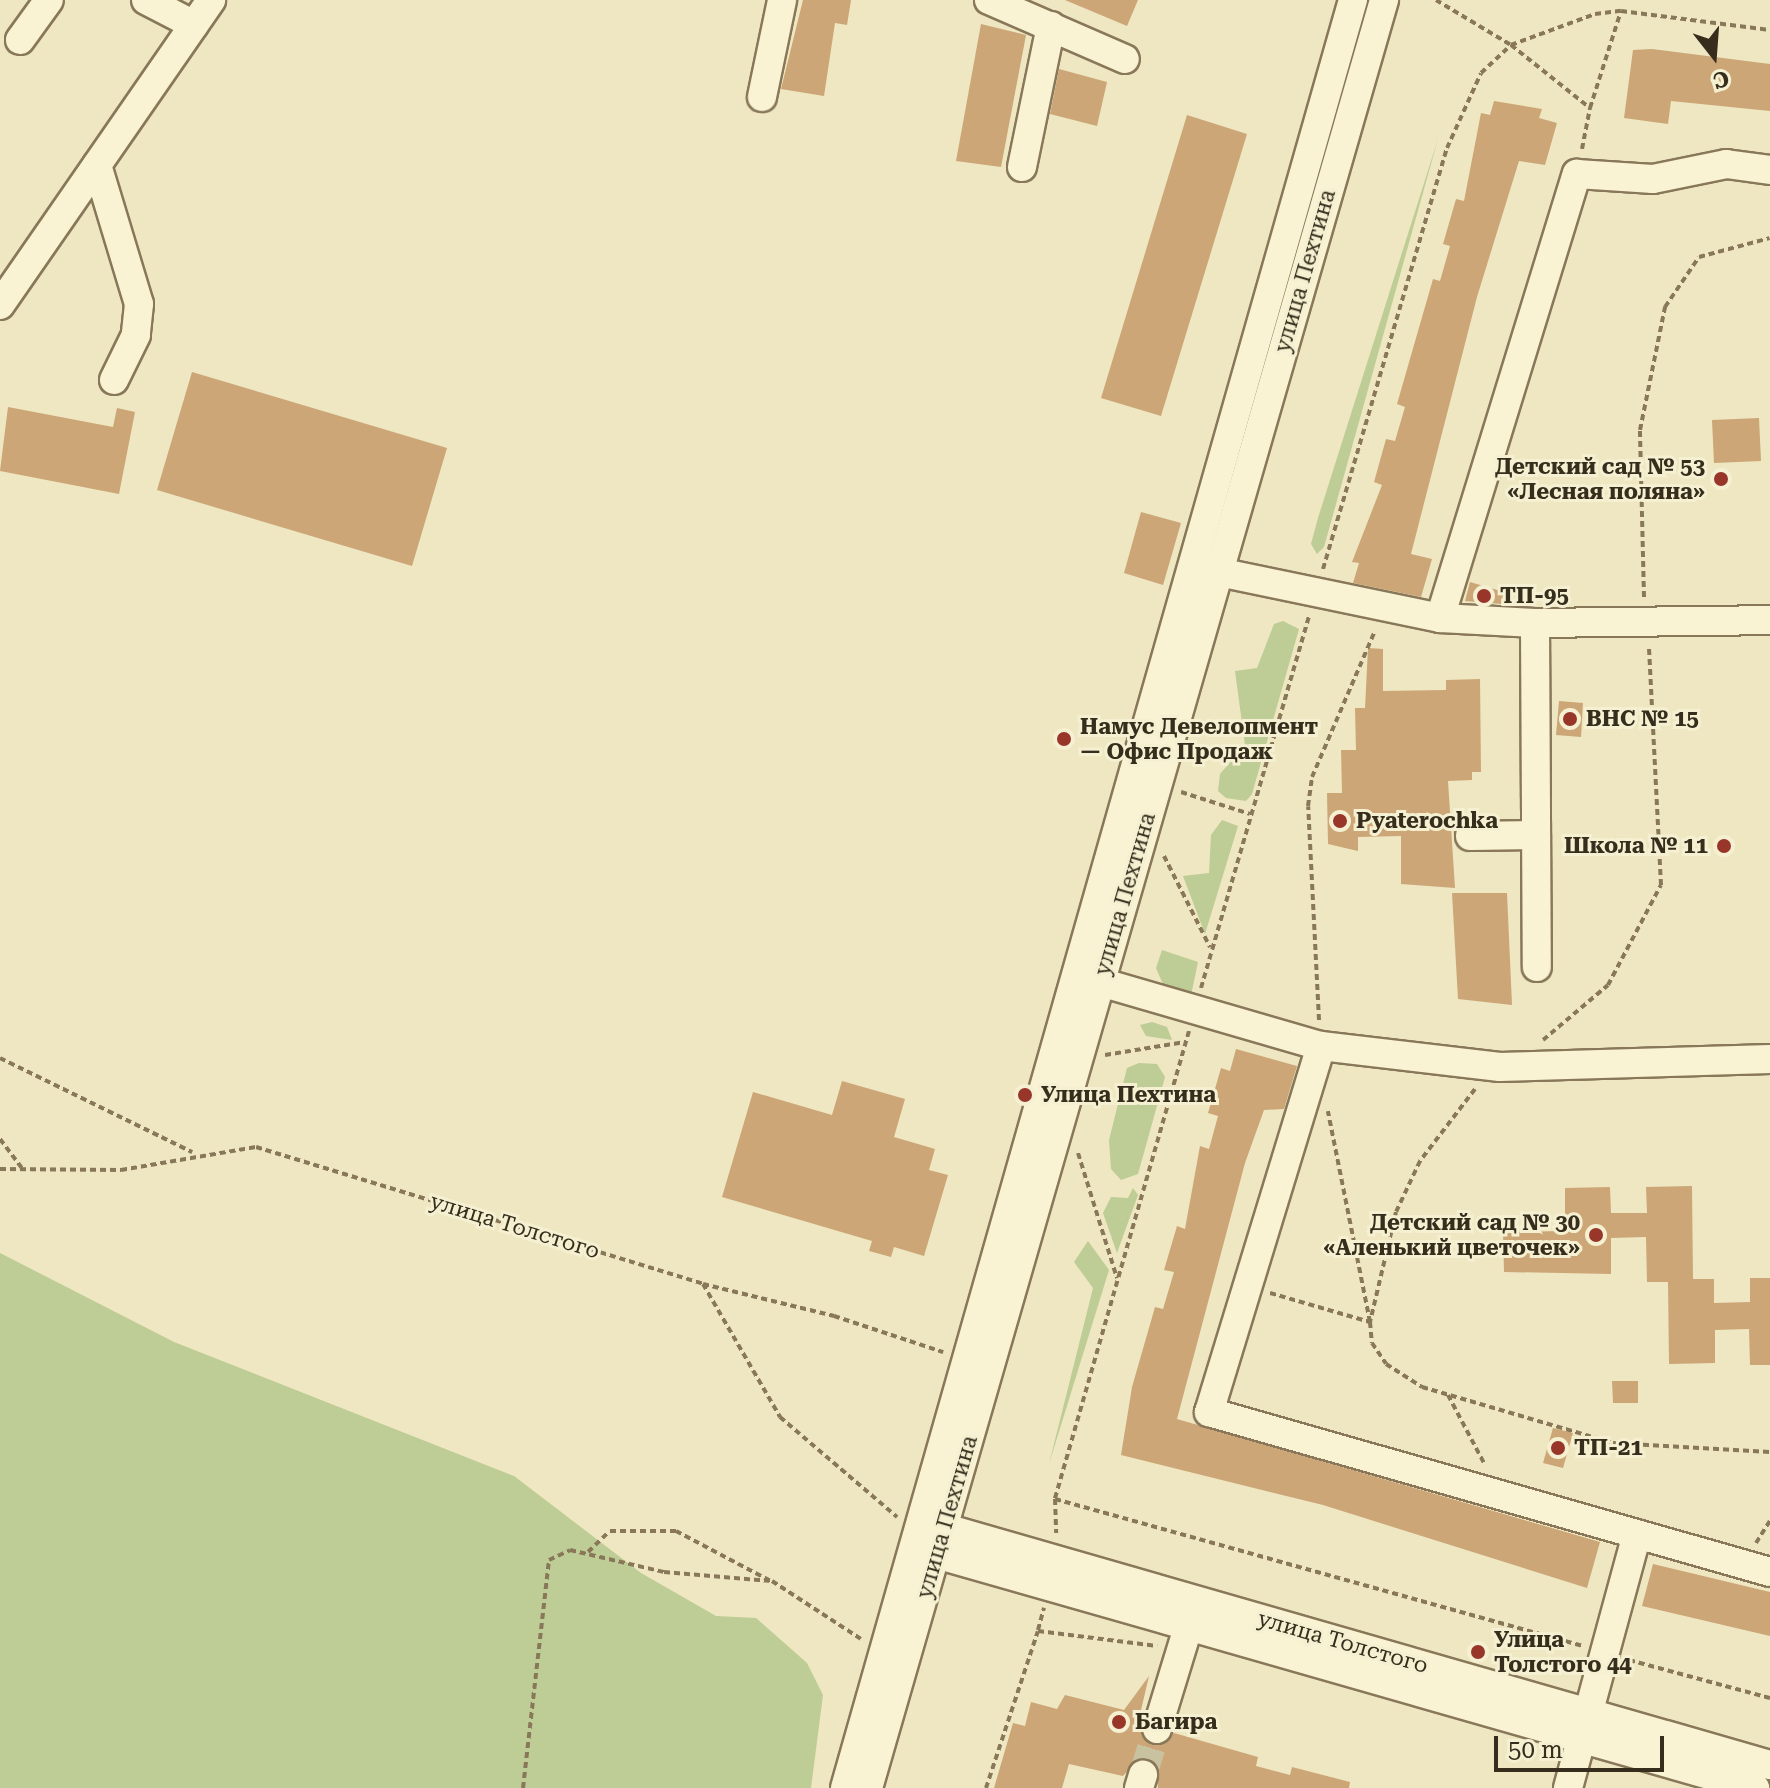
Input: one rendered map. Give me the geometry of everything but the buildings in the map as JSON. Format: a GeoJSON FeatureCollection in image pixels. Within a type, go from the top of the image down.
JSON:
{"type":"FeatureCollection","features":[{"type":"Feature","properties":{"kind":"street"},"geometry":{"type":"LineString","coordinates":[[20,40],[49,0]]}},
{"type":"Feature","properties":{"kind":"street"},"geometry":{"type":"LineString","coordinates":[[146,0],[194,25]]}},
{"type":"Feature","properties":{"kind":"street"},"geometry":{"type":"LineString","coordinates":[[0,305],[211,0]]}},
{"type":"Feature","properties":{"kind":"street"},"geometry":{"type":"LineString","coordinates":[[762,97],[782,0]]}},
{"type":"Feature","properties":{"kind":"street"},"geometry":{"type":"LineString","coordinates":[[989,0],[1045,15],[1125,59]]}},
{"type":"Feature","properties":{"kind":"street","name":"улица Пехтина"},"geometry":{"type":"LineString","coordinates":[[868,1788],[940,1541],[1087,978],[1204,570],[1353,0]]}},
{"type":"Feature","properties":{"kind":"street","name":"улица Пехтина"},"geometry":{"type":"LineString","coordinates":[[1204,570],[1384,0]]}},
{"type":"Feature","properties":{"kind":"street"},"geometry":{"type":"LineString","coordinates":[[1022,167],[1045,15]]}},
{"type":"Feature","properties":{"kind":"street"},"geometry":{"type":"LineString","coordinates":[[1440,618],[1577,174],[1653,179],[1726,164],[1770,170]]}},
{"type":"Feature","properties":{"kind":"street"},"geometry":{"type":"LineString","coordinates":[[97,165],[139,304],[136,335],[114,380]]}},
{"type":"Feature","properties":{"kind":"street"},"geometry":{"type":"LineString","coordinates":[[1204,570],[1383,610],[1440,618],[1535,623],[1770,620]]}},
{"type":"Feature","properties":{"kind":"street"},"geometry":{"type":"LineString","coordinates":[[1535,623],[1537,967]]}},
{"type":"Feature","properties":{"kind":"street"},"geometry":{"type":"LineString","coordinates":[[1470,836],[1536,835]]}},
{"type":"Feature","properties":{"kind":"street"},"geometry":{"type":"LineString","coordinates":[[1087,978],[1317,1051],[1500,1067],[1770,1059]]}},
{"type":"Feature","properties":{"kind":"street","name":"улица Пехтина"},"geometry":{"type":"LineString","coordinates":[[845,1788],[966,1360],[1087,978]]}},
{"type":"Feature","properties":{"kind":"street"},"geometry":{"type":"LineString","coordinates":[[1317,1051],[1209,1412],[1770,1572]]}},
{"type":"Feature","properties":{"kind":"street","name":"улица Толстого"},"geometry":{"type":"LineString","coordinates":[[916,1533],[1189,1625],[1586,1726],[1770,1765]]}},
{"type":"Feature","properties":{"kind":"street"},"geometry":{"type":"LineString","coordinates":[[1568,1788],[1637,1534]]}},
{"type":"Feature","properties":{"kind":"street"},"geometry":{"type":"LineString","coordinates":[[1157,1729],[1189,1625]]}},
{"type":"Feature","properties":{"kind":"street","name":"улица Толстого"},"geometry":{"type":"LineString","coordinates":[[1586,1726],[1755,1788]]}},
{"type":"Feature","properties":{"kind":"path"},"geometry":{"type":"LineString","coordinates":[[1436,0],[1511,45],[1590,108]]}},
{"type":"Feature","properties":{"kind":"path"},"geometry":{"type":"LineString","coordinates":[[1577,174],[1590,108],[1621,11]]}},
{"type":"Feature","properties":{"kind":"path"},"geometry":{"type":"LineString","coordinates":[[1770,30],[1621,11],[1511,45],[1463,100],[1250,814],[1055,1499],[1770,1698]]}},
{"type":"Feature","properties":{"kind":"path"},"geometry":{"type":"LineString","coordinates":[[1533,1047],[1608,985],[1661,885],[1663,828],[1637,507],[1640,430],[1665,307],[1699,257],[1770,238]]}},
{"type":"Feature","properties":{"kind":"path"},"geometry":{"type":"LineString","coordinates":[[1383,610],[1312,777],[1306,864],[1320,1027],[1317,1051],[1372,1343],[1386,1364],[1447,1394],[1613,1443],[1770,1452]]}},
{"type":"Feature","properties":{"kind":"path"},"geometry":{"type":"LineString","coordinates":[[1173,804],[1175,790],[1250,814]]}},
{"type":"Feature","properties":{"kind":"path"},"geometry":{"type":"LineString","coordinates":[[1166,846],[1164,860],[1211,950]]}},
{"type":"Feature","properties":{"kind":"path"},"geometry":{"type":"LineString","coordinates":[[0,1058],[195,1153]]}},
{"type":"Feature","properties":{"kind":"path"},"geometry":{"type":"LineString","coordinates":[[1370,1322],[1396,1212],[1420,1161],[1455,1111],[1500,1067]]}},
{"type":"Feature","properties":{"kind":"path"},"geometry":{"type":"LineString","coordinates":[[0,1139],[22,1168]]}},
{"type":"Feature","properties":{"kind":"path"},"geometry":{"type":"LineString","coordinates":[[1075,1144],[1118,1280]]}},
{"type":"Feature","properties":{"kind":"path","name":"улица Толстого"},"geometry":{"type":"LineString","coordinates":[[0,1169],[121,1170],[195,1153],[256,1147],[703,1284],[834,1316],[966,1360]]}},
{"type":"Feature","properties":{"kind":"path"},"geometry":{"type":"LineString","coordinates":[[703,1284],[780,1417],[916,1533]]}},
{"type":"Feature","properties":{"kind":"path"},"geometry":{"type":"LineString","coordinates":[[1249,1286],[1370,1322]]}},
{"type":"Feature","properties":{"kind":"path"},"geometry":{"type":"LineString","coordinates":[[1447,1394],[1501,1495]]}},
{"type":"Feature","properties":{"kind":"path"},"geometry":{"type":"LineString","coordinates":[[588,1552],[610,1531],[676,1531],[704,1539],[772,1581],[840,1631],[884,1648]]}},
{"type":"Feature","properties":{"kind":"path"},"geometry":{"type":"LineString","coordinates":[[523,1788],[549,1560],[588,1552],[664,1572],[772,1581]]}},
{"type":"Feature","properties":{"kind":"path"},"geometry":{"type":"LineString","coordinates":[[986,1788],[1038,1631],[1189,1625]]}},
{"type":"Feature","properties":{"kind":"green space"},"geometry":{"type":"Polygon","coordinates":[[[1438,139],[1324,547],[1317,554],[1311,544],[1318,518],[1438,139]]]}},
{"type":"Feature","properties":{"kind":"green space"},"geometry":{"type":"Polygon","coordinates":[[[1283,621],[1299,629],[1252,794],[1246,801],[1226,798],[1218,791],[1220,774],[1245,745],[1235,671],[1257,668],[1274,624],[1283,621]]]}},
{"type":"Feature","properties":{"kind":"green space"},"geometry":{"type":"Polygon","coordinates":[[[1222,820],[1238,826],[1205,934],[1183,876],[1209,873],[1211,835],[1222,820]]]}},
{"type":"Feature","properties":{"kind":"green space"},"geometry":{"type":"Polygon","coordinates":[[[1162,950],[1198,962],[1190,1000],[1167,993],[1156,968],[1162,950]]]}},
{"type":"Feature","properties":{"kind":"green space"},"geometry":{"type":"Polygon","coordinates":[[[1152,1022],[1167,1027],[1172,1040],[1146,1036],[1140,1025],[1152,1022]]]}},
{"type":"Feature","properties":{"kind":"green space"},"geometry":{"type":"Polygon","coordinates":[[[1139,1063],[1157,1064],[1165,1077],[1138,1174],[1121,1180],[1111,1169],[1109,1140],[1127,1068],[1139,1063]]]}},
{"type":"Feature","properties":{"kind":"green space"},"geometry":{"type":"Polygon","coordinates":[[[1133,1188],[1138,1195],[1117,1253],[1103,1213],[1111,1197],[1128,1198],[1133,1188]]]}},
{"type":"Feature","properties":{"kind":"green space"},"geometry":{"type":"Polygon","coordinates":[[[1088,1241],[1109,1270],[1049,1464],[1093,1288],[1074,1262],[1088,1241]]]}},
{"type":"Feature","properties":{"kind":"green space"},"geometry":{"type":"Polygon","coordinates":[[[0,1253],[174,1342],[514,1476],[641,1573],[716,1616],[756,1618],[807,1663],[823,1695],[811,1788],[0,1788],[0,1253]]]}},
{"type":"Feature","properties":{"kind":"tunnel"},"geometry":{"type":"LineString","coordinates":[[1143,1775],[1157,1729]]}},
{"type":"Feature","properties":{"kind":"place","name":"Детский сад № 53 «Лесная поляна»"},"geometry":{"type":"Point","coordinates":[1721,479]}},
{"type":"Feature","properties":{"kind":"place","name":"ТП-95"},"geometry":{"type":"Point","coordinates":[1484,596]}},
{"type":"Feature","properties":{"kind":"place","name":"ВНС № 15"},"geometry":{"type":"Point","coordinates":[1570,719]}},
{"type":"Feature","properties":{"kind":"place","name":"Намус Девелопмент — Офис Продаж"},"geometry":{"type":"Point","coordinates":[1064,739]}},
{"type":"Feature","properties":{"kind":"place","name":"Pyaterochka"},"geometry":{"type":"Point","coordinates":[1340,821]}},
{"type":"Feature","properties":{"kind":"place","name":"Школа № 11"},"geometry":{"type":"Point","coordinates":[1724,846]}},
{"type":"Feature","properties":{"kind":"place","name":"Улица Пехтина"},"geometry":{"type":"Point","coordinates":[1025,1095]}},
{"type":"Feature","properties":{"kind":"place","name":"Детский сад № 30 «Аленький цветочек»"},"geometry":{"type":"Point","coordinates":[1596,1235]}},
{"type":"Feature","properties":{"kind":"place","name":"ТП-21"},"geometry":{"type":"Point","coordinates":[1558,1448]}},
{"type":"Feature","properties":{"kind":"place","name":"Улица Толстого 44"},"geometry":{"type":"Point","coordinates":[1478,1652]}},
{"type":"Feature","properties":{"kind":"place","name":"Багира"},"geometry":{"type":"Point","coordinates":[1119,1722]}}]}
